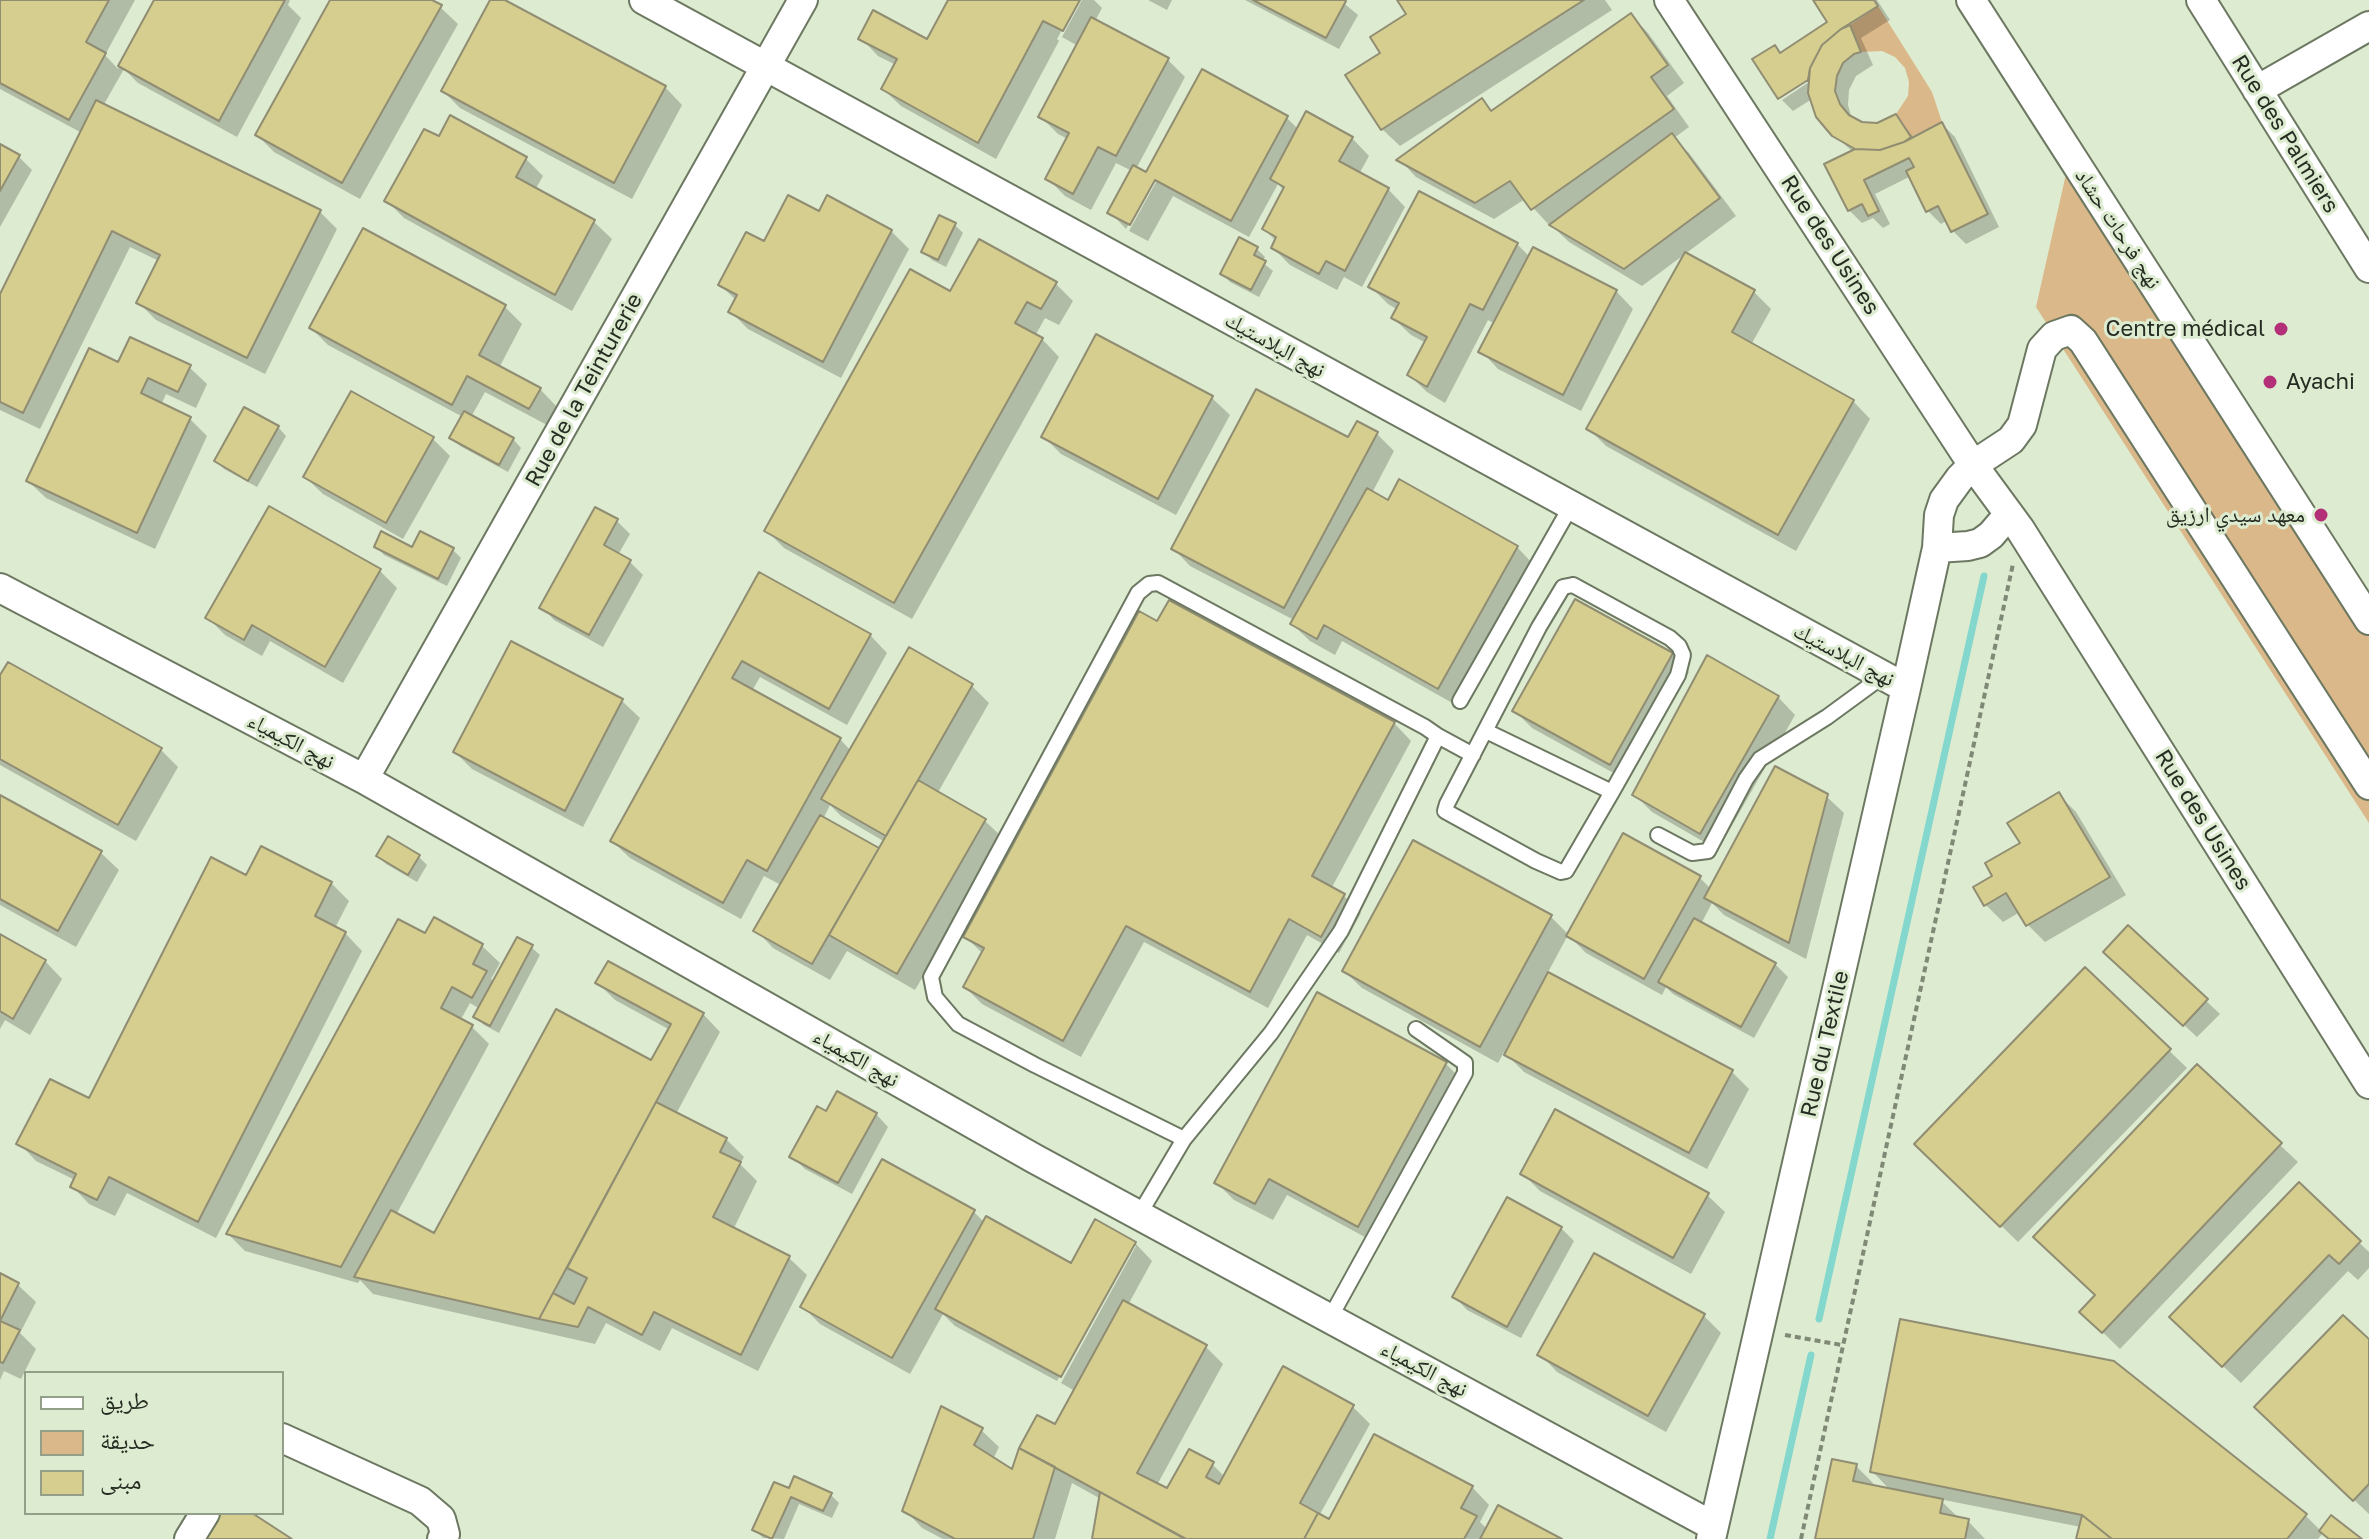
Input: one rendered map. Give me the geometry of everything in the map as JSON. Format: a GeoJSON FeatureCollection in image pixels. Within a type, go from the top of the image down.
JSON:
{"type":"FeatureCollection","features":[{"type":"Feature","properties":{"kind":"street","name":"نهج البلاستيك"},"geometry":{"type":"LineString","coordinates":[[644,0],[1894,682]]}},
{"type":"Feature","properties":{"kind":"street","name":"Rue de la Teinturerie"},"geometry":{"type":"LineString","coordinates":[[364,779],[803,0]]}},
{"type":"Feature","properties":{"kind":"street","name":"Rue des Usines"},"geometry":{"type":"LineString","coordinates":[[1669,0],[1973,465],[2038,556],[2369,1084]]}},
{"type":"Feature","properties":{"kind":"street","name":"نهج فرحات حشاد"},"geometry":{"type":"LineString","coordinates":[[1971,0],[2365,606]]}},
{"type":"Feature","properties":{"kind":"street","name":"Rue des Palmiers"},"geometry":{"type":"LineString","coordinates":[[2201,0],[2369,268]]}},
{"type":"Feature","properties":{"kind":"street"},"geometry":{"type":"LineString","coordinates":[[2257,90],[2369,26]]}},
{"type":"Feature","properties":{"kind":"street","name":"Rue du Textile"},"geometry":{"type":"LineString","coordinates":[[1712,1533],[1759,1331],[1894,682],[1937,548],[1939,515],[1944,500],[1973,465],[2011,440],[2022,425],[2042,349],[2054,336],[2071,330],[2083,341],[2369,785]]}},
{"type":"Feature","properties":{"kind":"street"},"geometry":{"type":"LineString","coordinates":[[1937,548],[1980,543],[2015,521]]}},
{"type":"Feature","properties":{"kind":"street","name":"نهج الكيمياء"},"geometry":{"type":"LineString","coordinates":[[0,588],[364,779],[1008,1143],[1330,1318],[1712,1533]]}},
{"type":"Feature","properties":{"kind":"street"},"geometry":{"type":"LineString","coordinates":[[284,1439],[420,1501],[441,1519],[445,1534],[442,1539]]}},
{"type":"Feature","properties":{"kind":"street"},"geometry":{"type":"LineString","coordinates":[[189,1539],[204,1515]]}},
{"type":"Feature","properties":{"kind":"lane"},"geometry":{"type":"LineString","coordinates":[[1460,701],[1571,506]]}},
{"type":"Feature","properties":{"kind":"lane"},"geometry":{"type":"LineString","coordinates":[[1184,1139],[958,1024],[935,997],[931,977],[1138,593],[1149,584],[1158,583],[1473,755]]}},
{"type":"Feature","properties":{"kind":"lane"},"geometry":{"type":"LineString","coordinates":[[1573,585],[1670,638],[1679,646],[1683,655],[1678,675],[1566,871],[1557,871],[1445,811],[1473,755],[1563,587],[1573,585]]}},
{"type":"Feature","properties":{"kind":"lane"},"geometry":{"type":"LineString","coordinates":[[1658,835],[1692,853],[1708,851],[1760,759],[1827,717],[1894,682]]}},
{"type":"Feature","properties":{"kind":"lane"},"geometry":{"type":"LineString","coordinates":[[1486,731],[1612,792]]}},
{"type":"Feature","properties":{"kind":"lane"},"geometry":{"type":"LineString","coordinates":[[1139,1215],[1184,1139],[1271,1033],[1341,931],[1438,736]]}},
{"type":"Feature","properties":{"kind":"lane"},"geometry":{"type":"LineString","coordinates":[[1330,1318],[1465,1073],[1465,1063],[1416,1029]]}},
{"type":"Feature","properties":{"kind":"path"},"geometry":{"type":"LineString","coordinates":[[1801,1539],[2015,521]]}},
{"type":"Feature","properties":{"kind":"path"},"geometry":{"type":"LineString","coordinates":[[1759,1331],[1842,1345]]}},
{"type":"Feature","properties":{"kind":"green space"},"geometry":{"type":"Polygon","coordinates":[[[1878,6],[1932,92],[1942,122],[1911,137],[1896,114],[1908,96],[1909,82],[1905,68],[1895,57],[1882,51],[1861,52],[1850,25],[1878,6]]]}},
{"type":"Feature","properties":{"kind":"green space"},"geometry":{"type":"Polygon","coordinates":[[[2073,143],[2369,596],[2369,823],[2036,307],[2073,143]]]}},
{"type":"Feature","properties":{"kind":"building"},"geometry":{"type":"Polygon","coordinates":[[[0,0],[109,0],[86,42],[106,53],[69,120],[0,83],[0,0]]]}},
{"type":"Feature","properties":{"kind":"building"},"geometry":{"type":"Polygon","coordinates":[[[154,0],[285,0],[219,121],[118,66],[154,0]]]}},
{"type":"Feature","properties":{"kind":"building"},"geometry":{"type":"Polygon","coordinates":[[[330,0],[432,0],[442,5],[342,183],[255,135],[330,0]]]}},
{"type":"Feature","properties":{"kind":"building"},"geometry":{"type":"Polygon","coordinates":[[[490,0],[505,0],[666,86],[614,183],[441,91],[490,0]]]}},
{"type":"Feature","properties":{"kind":"building"},"geometry":{"type":"Polygon","coordinates":[[[948,0],[1080,0],[1063,31],[1043,21],[978,143],[881,89],[897,59],[858,39],[873,10],[927,39],[948,0]]]}},
{"type":"Feature","properties":{"kind":"building"},"geometry":{"type":"Polygon","coordinates":[[[1253,0],[1345,0],[1346,1],[1326,38],[1253,0]]]}},
{"type":"Feature","properties":{"kind":"building"},"geometry":{"type":"Polygon","coordinates":[[[1397,0],[1584,0],[1381,130],[1345,75],[1380,53],[1370,37],[1406,14],[1397,0]]]}},
{"type":"Feature","properties":{"kind":"building"},"geometry":{"type":"Polygon","coordinates":[[[1813,0],[1874,0],[1878,6],[1822,45],[1810,68],[1808,80],[1778,99],[1752,59],[1775,45],[1780,53],[1827,22],[1813,0]]]}},
{"type":"Feature","properties":{"kind":"building"},"geometry":{"type":"Polygon","coordinates":[[[1631,13],[1668,65],[1651,77],[1674,109],[1531,210],[1510,181],[1475,203],[1396,160],[1482,98],[1491,111],[1631,13]]]}},
{"type":"Feature","properties":{"kind":"building"},"geometry":{"type":"Polygon","coordinates":[[[1091,17],[1169,58],[1116,156],[1098,147],[1073,194],[1045,179],[1069,133],[1038,117],[1091,17]]]}},
{"type":"Feature","properties":{"kind":"building"},"geometry":{"type":"Polygon","coordinates":[[[1850,25],[1861,52],[1843,63],[1837,76],[1835,91],[1840,104],[1849,115],[1862,122],[1877,123],[1896,114],[1911,137],[1904,142],[1880,150],[1855,149],[1832,136],[1816,117],[1808,93],[1810,68],[1822,45],[1850,25]]]}},
{"type":"Feature","properties":{"kind":"building"},"geometry":{"type":"Polygon","coordinates":[[[1202,69],[1288,116],[1231,221],[1155,180],[1130,225],[1107,213],[1133,165],[1146,172],[1202,69]]]}},
{"type":"Feature","properties":{"kind":"building"},"geometry":{"type":"Polygon","coordinates":[[[96,100],[321,210],[247,358],[136,303],[160,255],[112,231],[23,413],[0,402],[0,294],[96,100]]]}},
{"type":"Feature","properties":{"kind":"building"},"geometry":{"type":"Polygon","coordinates":[[[1306,111],[1353,137],[1339,161],[1389,188],[1345,271],[1326,261],[1319,274],[1271,248],[1276,237],[1262,229],[1284,187],[1270,179],[1306,111]]]}},
{"type":"Feature","properties":{"kind":"building"},"geometry":{"type":"Polygon","coordinates":[[[450,115],[527,157],[516,177],[595,220],[555,295],[384,201],[424,129],[439,136],[450,115]]]}},
{"type":"Feature","properties":{"kind":"building"},"geometry":{"type":"Polygon","coordinates":[[[1942,122],[1988,214],[1951,232],[1938,206],[1926,212],[1906,171],[1914,167],[1909,158],[1864,180],[1879,211],[1868,216],[1862,204],[1848,211],[1824,164],[1855,149],[1880,150],[1904,142],[1942,122]]]}},
{"type":"Feature","properties":{"kind":"building"},"geometry":{"type":"Polygon","coordinates":[[[1672,133],[1720,198],[1624,269],[1549,225],[1672,133]]]}},
{"type":"Feature","properties":{"kind":"building"},"geometry":{"type":"Polygon","coordinates":[[[0,144],[20,155],[0,191],[0,144]]]}},
{"type":"Feature","properties":{"kind":"building"},"geometry":{"type":"Polygon","coordinates":[[[1419,191],[1518,243],[1483,310],[1470,304],[1427,387],[1407,375],[1427,337],[1391,318],[1399,303],[1368,287],[1419,191]]]}},
{"type":"Feature","properties":{"kind":"building"},"geometry":{"type":"Polygon","coordinates":[[[788,195],[819,211],[827,195],[892,230],[823,362],[728,312],[737,295],[718,285],[746,232],[764,241],[788,195]]]}},
{"type":"Feature","properties":{"kind":"building"},"geometry":{"type":"Polygon","coordinates":[[[939,215],[956,223],[938,260],[921,252],[939,215]]]}},
{"type":"Feature","properties":{"kind":"building"},"geometry":{"type":"Polygon","coordinates":[[[363,228],[506,305],[479,355],[541,388],[529,409],[467,376],[452,405],[309,328],[363,228]]]}},
{"type":"Feature","properties":{"kind":"building"},"geometry":{"type":"Polygon","coordinates":[[[1239,237],[1258,247],[1254,255],[1266,261],[1251,290],[1220,274],[1239,237]]]}},
{"type":"Feature","properties":{"kind":"building"},"geometry":{"type":"Polygon","coordinates":[[[979,239],[1057,282],[1041,309],[1027,302],[1015,323],[1043,338],[894,603],[764,531],[910,269],[950,291],[979,239]]]}},
{"type":"Feature","properties":{"kind":"building"},"geometry":{"type":"Polygon","coordinates":[[[1533,247],[1617,290],[1563,395],[1478,352],[1533,247]]]}},
{"type":"Feature","properties":{"kind":"building"},"geometry":{"type":"Polygon","coordinates":[[[1685,252],[1755,290],[1732,332],[1854,400],[1778,535],[1586,429],[1685,252]]]}},
{"type":"Feature","properties":{"kind":"building"},"geometry":{"type":"Polygon","coordinates":[[[1096,334],[1213,396],[1158,499],[1041,437],[1096,334]]]}},
{"type":"Feature","properties":{"kind":"building"},"geometry":{"type":"Polygon","coordinates":[[[130,337],[191,365],[178,392],[148,378],[141,393],[191,417],[137,533],[26,481],[89,348],[118,362],[130,337]]]}},
{"type":"Feature","properties":{"kind":"building"},"geometry":{"type":"Polygon","coordinates":[[[1256,389],[1348,437],[1357,421],[1378,432],[1284,608],[1171,549],[1256,389]]]}},
{"type":"Feature","properties":{"kind":"building"},"geometry":{"type":"Polygon","coordinates":[[[351,391],[434,437],[386,523],[303,477],[351,391]]]}},
{"type":"Feature","properties":{"kind":"building"},"geometry":{"type":"Polygon","coordinates":[[[244,407],[279,426],[248,481],[214,461],[244,407]]]}},
{"type":"Feature","properties":{"kind":"building"},"geometry":{"type":"Polygon","coordinates":[[[464,411],[514,438],[499,465],[449,438],[464,411]]]}},
{"type":"Feature","properties":{"kind":"building"},"geometry":{"type":"Polygon","coordinates":[[[1399,479],[1518,546],[1438,689],[1324,625],[1317,639],[1290,624],[1367,488],[1388,500],[1399,479]]]}},
{"type":"Feature","properties":{"kind":"building"},"geometry":{"type":"Polygon","coordinates":[[[269,506],[381,569],[325,667],[252,625],[244,640],[205,618],[269,506]]]}},
{"type":"Feature","properties":{"kind":"building"},"geometry":{"type":"Polygon","coordinates":[[[595,507],[618,519],[604,545],[631,560],[589,635],[539,608],[595,507]]]}},
{"type":"Feature","properties":{"kind":"building"},"geometry":{"type":"Polygon","coordinates":[[[381,531],[412,547],[420,531],[454,548],[438,579],[374,547],[381,531]]]}},
{"type":"Feature","properties":{"kind":"building"},"geometry":{"type":"Polygon","coordinates":[[[759,572],[871,634],[829,709],[742,661],[732,678],[841,738],[767,871],[747,860],[723,903],[610,841],[759,572]]]}},
{"type":"Feature","properties":{"kind":"building"},"geometry":{"type":"Polygon","coordinates":[[[1575,599],[1673,653],[1610,765],[1512,711],[1575,599]]]}},
{"type":"Feature","properties":{"kind":"building"},"geometry":{"type":"Polygon","coordinates":[[[1169,600],[1395,722],[1312,876],[1345,894],[1321,937],[1289,919],[1250,992],[1126,926],[1063,1041],[963,987],[984,948],[963,937],[1139,611],[1157,621],[1169,600]]]}},
{"type":"Feature","properties":{"kind":"building"},"geometry":{"type":"Polygon","coordinates":[[[511,641],[623,699],[565,811],[453,752],[511,641]]]}},
{"type":"Feature","properties":{"kind":"building"},"geometry":{"type":"Polygon","coordinates":[[[909,647],[973,684],[886,836],[821,799],[909,647]]]}},
{"type":"Feature","properties":{"kind":"building"},"geometry":{"type":"Polygon","coordinates":[[[1707,655],[1779,696],[1700,834],[1632,795],[1707,655]]]}},
{"type":"Feature","properties":{"kind":"building"},"geometry":{"type":"Polygon","coordinates":[[[8,662],[162,748],[118,825],[0,759],[0,675],[8,662]]]}},
{"type":"Feature","properties":{"kind":"building"},"geometry":{"type":"Polygon","coordinates":[[[1775,766],[1828,794],[1789,943],[1704,898],[1775,766]]]}},
{"type":"Feature","properties":{"kind":"building"},"geometry":{"type":"Polygon","coordinates":[[[918,780],[986,819],[897,974],[829,935],[918,780]]]}},
{"type":"Feature","properties":{"kind":"building"},"geometry":{"type":"Polygon","coordinates":[[[2059,792],[2110,877],[2026,926],[2006,893],[1984,906],[1973,887],[1992,876],[1985,863],[2020,843],[2007,823],[2059,792]]]}},
{"type":"Feature","properties":{"kind":"building"},"geometry":{"type":"Polygon","coordinates":[[[0,795],[102,851],[58,931],[0,899],[0,795]]]}},
{"type":"Feature","properties":{"kind":"building"},"geometry":{"type":"Polygon","coordinates":[[[820,815],[879,848],[812,964],[753,931],[820,815]]]}},
{"type":"Feature","properties":{"kind":"building"},"geometry":{"type":"Polygon","coordinates":[[[1623,833],[1701,876],[1644,979],[1566,936],[1623,833]]]}},
{"type":"Feature","properties":{"kind":"building"},"geometry":{"type":"Polygon","coordinates":[[[388,836],[420,855],[408,875],[376,856],[388,836]]]}},
{"type":"Feature","properties":{"kind":"building"},"geometry":{"type":"Polygon","coordinates":[[[1413,840],[1552,915],[1480,1047],[1342,971],[1413,840]]]}},
{"type":"Feature","properties":{"kind":"building"},"geometry":{"type":"Polygon","coordinates":[[[261,846],[332,882],[315,916],[346,932],[198,1222],[109,1177],[97,1200],[70,1187],[76,1174],[16,1144],[50,1079],[89,1098],[211,857],[246,875],[261,846]]]}},
{"type":"Feature","properties":{"kind":"building"},"geometry":{"type":"Polygon","coordinates":[[[434,917],[483,944],[473,964],[487,971],[472,998],[452,987],[441,1008],[473,1025],[341,1267],[226,1234],[398,919],[425,933],[434,917]]]}},
{"type":"Feature","properties":{"kind":"building"},"geometry":{"type":"Polygon","coordinates":[[[1694,918],[1776,963],[1741,1027],[1658,982],[1694,918]]]}},
{"type":"Feature","properties":{"kind":"building"},"geometry":{"type":"Polygon","coordinates":[[[2128,925],[2208,999],[2183,1026],[2103,952],[2128,925]]]}},
{"type":"Feature","properties":{"kind":"building"},"geometry":{"type":"Polygon","coordinates":[[[0,934],[46,960],[13,1019],[0,1011],[0,934]]]}},
{"type":"Feature","properties":{"kind":"building"},"geometry":{"type":"Polygon","coordinates":[[[517,937],[533,945],[490,1026],[473,1017],[517,937]]]}},
{"type":"Feature","properties":{"kind":"building"},"geometry":{"type":"Polygon","coordinates":[[[608,961],[704,1013],[539,1319],[354,1277],[391,1210],[434,1233],[556,1009],[651,1060],[671,1024],[595,983],[608,961]]]}},
{"type":"Feature","properties":{"kind":"building"},"geometry":{"type":"Polygon","coordinates":[[[2085,967],[2171,1049],[2000,1227],[1914,1144],[2085,967]]]}},
{"type":"Feature","properties":{"kind":"building"},"geometry":{"type":"Polygon","coordinates":[[[1548,972],[1733,1070],[1689,1153],[1504,1055],[1548,972]]]}},
{"type":"Feature","properties":{"kind":"building"},"geometry":{"type":"Polygon","coordinates":[[[1317,992],[1447,1062],[1358,1227],[1269,1179],[1255,1204],[1214,1183],[1317,992]]]}},
{"type":"Feature","properties":{"kind":"building"},"geometry":{"type":"Polygon","coordinates":[[[2197,1064],[2282,1143],[2102,1333],[2079,1312],[2095,1295],[2033,1237],[2197,1064]]]}},
{"type":"Feature","properties":{"kind":"building"},"geometry":{"type":"Polygon","coordinates":[[[837,1091],[877,1113],[838,1183],[789,1157],[817,1106],[826,1111],[837,1091]]]}},
{"type":"Feature","properties":{"kind":"building"},"geometry":{"type":"Polygon","coordinates":[[[656,1102],[727,1138],[720,1152],[741,1162],[713,1217],[790,1256],[741,1355],[654,1312],[642,1335],[588,1307],[578,1327],[539,1319],[553,1293],[574,1304],[587,1278],[567,1268],[656,1102]]]}},
{"type":"Feature","properties":{"kind":"building"},"geometry":{"type":"Polygon","coordinates":[[[1555,1109],[1709,1193],[1673,1258],[1520,1174],[1555,1109]]]}},
{"type":"Feature","properties":{"kind":"building"},"geometry":{"type":"Polygon","coordinates":[[[882,1159],[975,1210],[892,1358],[800,1307],[882,1159]]]}},
{"type":"Feature","properties":{"kind":"building"},"geometry":{"type":"Polygon","coordinates":[[[2299,1182],[2361,1241],[2339,1264],[2329,1255],[2222,1367],[2169,1317],[2299,1182]]]}},
{"type":"Feature","properties":{"kind":"building"},"geometry":{"type":"Polygon","coordinates":[[[1507,1197],[1562,1227],[1507,1327],[1452,1297],[1507,1197]]]}},
{"type":"Feature","properties":{"kind":"building"},"geometry":{"type":"Polygon","coordinates":[[[986,1216],[1071,1263],[1095,1219],[1136,1242],[1061,1377],[935,1309],[986,1216]]]}},
{"type":"Feature","properties":{"kind":"building"},"geometry":{"type":"Polygon","coordinates":[[[1594,1253],[1705,1314],[1648,1416],[1537,1355],[1594,1253]]]}},
{"type":"Feature","properties":{"kind":"building"},"geometry":{"type":"Polygon","coordinates":[[[0,1273],[19,1283],[0,1321],[0,1273]]]}},
{"type":"Feature","properties":{"kind":"building"},"geometry":{"type":"Polygon","coordinates":[[[1123,1300],[1207,1345],[1137,1473],[1167,1488],[1189,1449],[1214,1462],[1206,1477],[1219,1484],[1283,1366],[1354,1405],[1300,1503],[1318,1513],[1304,1539],[1186,1539],[1019,1448],[1037,1415],[1055,1424],[1123,1300]]]}},
{"type":"Feature","properties":{"kind":"building"},"geometry":{"type":"Polygon","coordinates":[[[2343,1315],[2369,1339],[2369,1484],[2353,1501],[2254,1407],[2343,1315]]]}},
{"type":"Feature","properties":{"kind":"building"},"geometry":{"type":"Polygon","coordinates":[[[1900,1319],[2114,1361],[2307,1514],[2287,1539],[2112,1539],[2082,1515],[1870,1472],[1900,1319]]]}},
{"type":"Feature","properties":{"kind":"building"},"geometry":{"type":"Polygon","coordinates":[[[0,1321],[20,1330],[3,1363],[0,1362],[0,1321]]]}},
{"type":"Feature","properties":{"kind":"building"},"geometry":{"type":"Polygon","coordinates":[[[941,1406],[983,1428],[974,1445],[1012,1469],[1019,1448],[1055,1467],[1033,1539],[955,1539],[902,1511],[941,1406]]]}},
{"type":"Feature","properties":{"kind":"building"},"geometry":{"type":"Polygon","coordinates":[[[1374,1434],[1473,1486],[1461,1508],[1477,1516],[1464,1539],[1304,1539],[1318,1513],[1329,1519],[1374,1434]]]}},
{"type":"Feature","properties":{"kind":"building"},"geometry":{"type":"Polygon","coordinates":[[[1832,1459],[1857,1464],[1853,1481],[1943,1499],[1940,1513],[1969,1519],[1965,1539],[1815,1539],[1832,1459]]]}},
{"type":"Feature","properties":{"kind":"building"},"geometry":{"type":"Polygon","coordinates":[[[794,1476],[832,1493],[823,1511],[791,1497],[772,1539],[752,1530],[774,1482],[789,1488],[794,1476]]]}},
{"type":"Feature","properties":{"kind":"building"},"geometry":{"type":"Polygon","coordinates":[[[1100,1492],[1185,1539],[1092,1539],[1100,1492]]]}},
{"type":"Feature","properties":{"kind":"building"},"geometry":{"type":"Polygon","coordinates":[[[1498,1505],[1562,1539],[1480,1539],[1498,1505]]]}},
{"type":"Feature","properties":{"kind":"building"},"geometry":{"type":"Polygon","coordinates":[[[218,1515],[255,1515],[292,1539],[177,1539],[209,1529],[218,1515]]]}},
{"type":"Feature","properties":{"kind":"building"},"geometry":{"type":"Polygon","coordinates":[[[2082,1515],[2112,1539],[2076,1539],[2082,1515]]]}},
{"type":"Feature","properties":{"kind":"building"},"geometry":{"type":"Polygon","coordinates":[[[2331,1515],[2362,1539],[2329,1539],[2319,1531],[2331,1515]]]}},
{"type":"Feature","properties":{"kind":"waterway"},"geometry":{"type":"LineString","coordinates":[[1819,1319],[1984,576]]}},
{"type":"Feature","properties":{"kind":"waterway"},"geometry":{"type":"LineString","coordinates":[[1770,1539],[1811,1355]]}},
{"type":"Feature","properties":{"kind":"place","name":"Centre médical"},"geometry":{"type":"Point","coordinates":[2281,329]}},
{"type":"Feature","properties":{"kind":"place","name":"Ayachi"},"geometry":{"type":"Point","coordinates":[2270,382]}},
{"type":"Feature","properties":{"kind":"place","name":"معهد سيدي ارزيق"},"geometry":{"type":"Point","coordinates":[2321,515]}}]}
